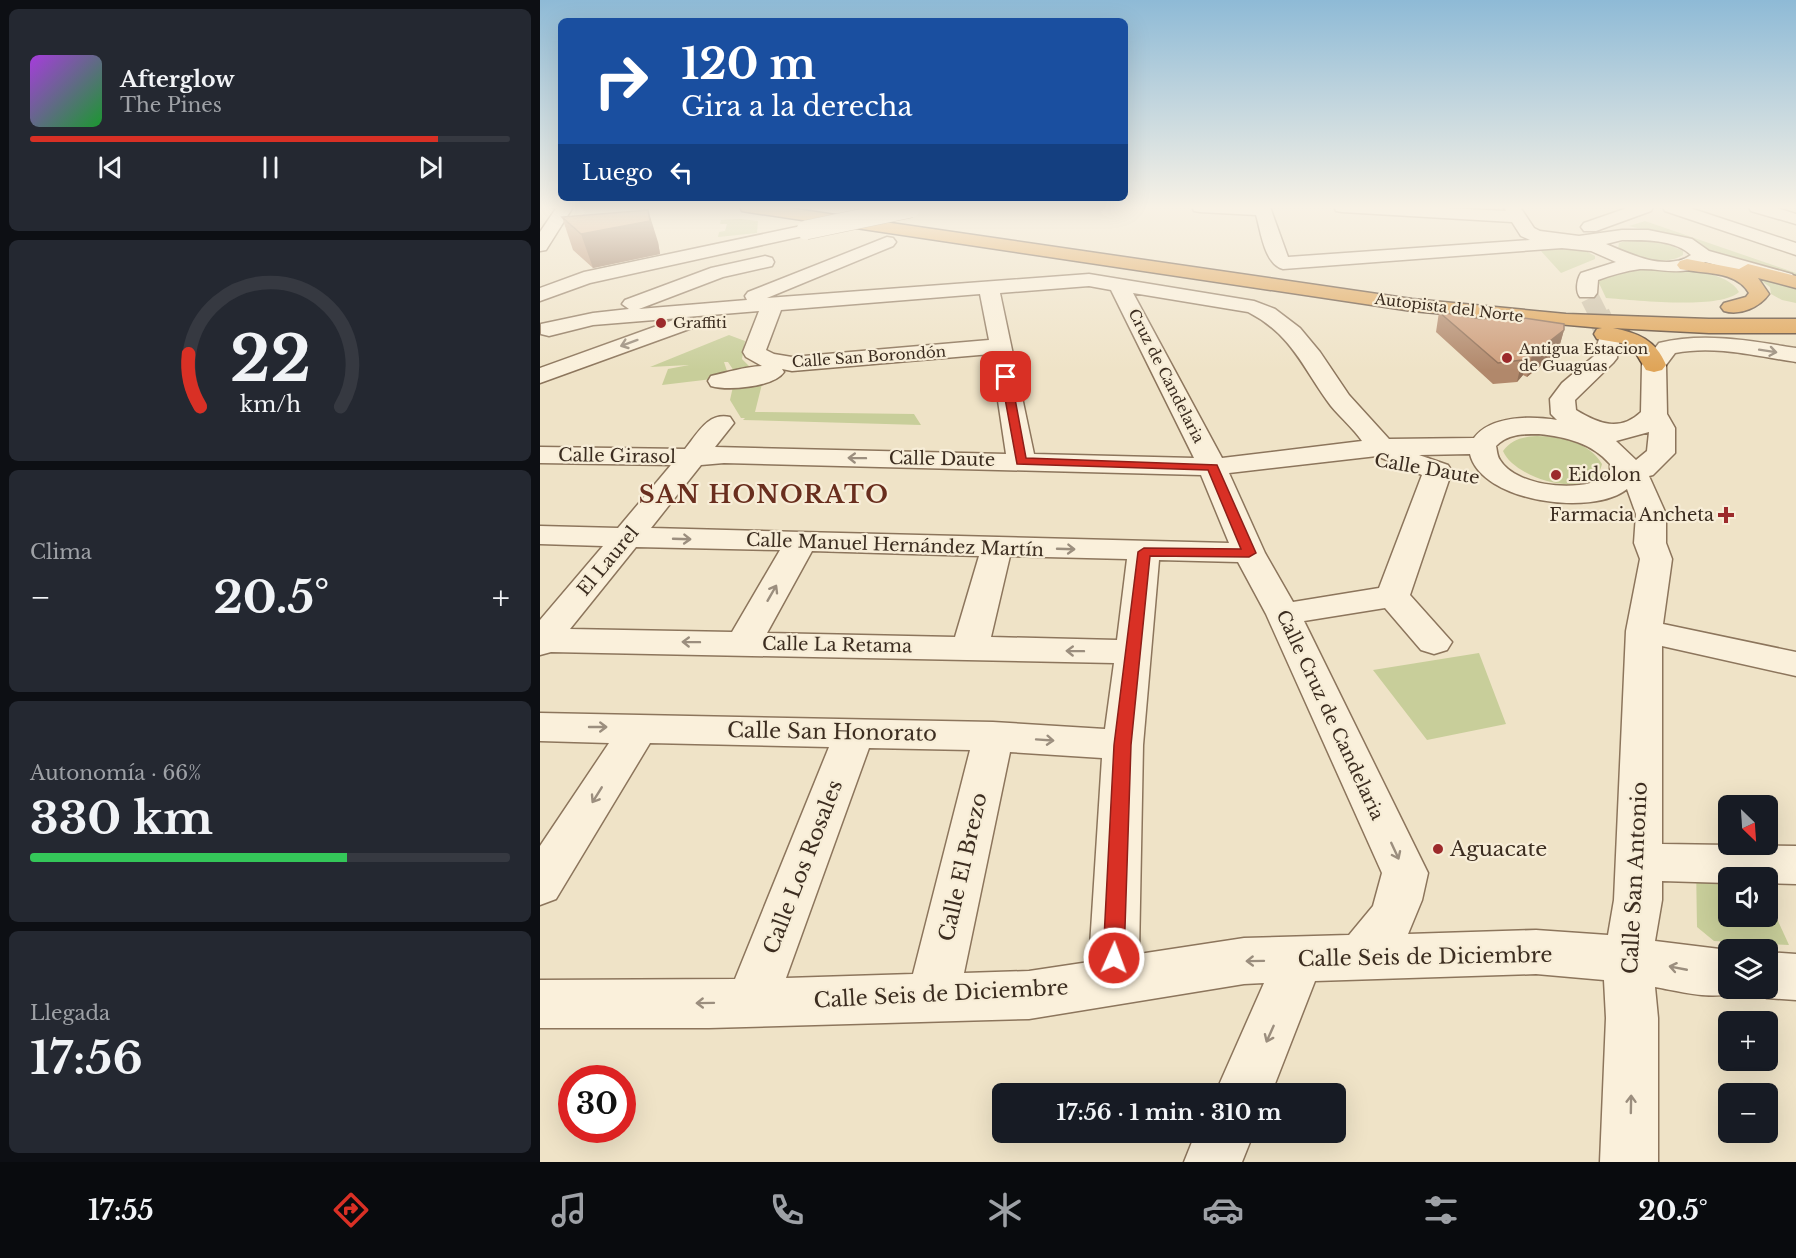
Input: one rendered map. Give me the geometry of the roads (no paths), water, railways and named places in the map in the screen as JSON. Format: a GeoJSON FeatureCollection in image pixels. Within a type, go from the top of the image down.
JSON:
{"type":"FeatureCollection","features":[{"type":"Feature","properties":{"kind":"highway"},"geometry":{"type":"LineString","coordinates":[[1048,261],[1276,307]]}},
{"type":"Feature","properties":{"kind":"highway","name":"Autopista del Norte"},"geometry":{"type":"LineString","coordinates":[[1060,261],[1124,274],[1519,316],[1660,325],[1796,326]]}},
{"type":"Feature","properties":{"kind":"highway","name":"Autopista del Norte"},"geometry":{"type":"LineString","coordinates":[[1186,261],[1408,293],[1557,308],[1707,314],[1796,314]]}},
{"type":"Feature","properties":{"kind":"highway"},"geometry":{"type":"LineString","coordinates":[[1698,261],[1745,278],[1757,286],[1759,294],[1753,301],[1731,307]]}},
{"type":"Feature","properties":{"kind":"highway"},"geometry":{"type":"LineString","coordinates":[[1218,266],[1278,269],[1518,299],[1627,305],[1796,306]]}},
{"type":"Feature","properties":{"kind":"highway"},"geometry":{"type":"LineString","coordinates":[[1748,270],[1796,281]]}},
{"type":"Feature","properties":{"kind":"highway"},"geometry":{"type":"LineString","coordinates":[[1124,274],[1440,316],[1659,336],[1741,347]]}},
{"type":"Feature","properties":{"kind":"highway"},"geometry":{"type":"LineString","coordinates":[[1562,328],[1630,338],[1647,348],[1654,365]]}},
{"type":"Feature","properties":{"kind":"street"},"geometry":{"type":"LineString","coordinates":[[545,291],[615,271],[661,261]]}},
{"type":"Feature","properties":{"kind":"street"},"geometry":{"type":"LineString","coordinates":[[608,313],[718,272],[768,261]]}},
{"type":"Feature","properties":{"kind":"street"},"geometry":{"type":"LineString","coordinates":[[540,376],[724,309],[839,261]]}},
{"type":"Feature","properties":{"kind":"street"},"geometry":{"type":"LineString","coordinates":[[1280,261],[1308,261]]}},
{"type":"Feature","properties":{"kind":"street"},"geometry":{"type":"LineString","coordinates":[[1608,261],[1578,274],[1584,291],[1588,277],[1605,270],[1642,264],[1666,266],[1688,261]]}},
{"type":"Feature","properties":{"kind":"street"},"geometry":{"type":"LineString","coordinates":[[1636,261],[1642,264]]}},
{"type":"Feature","properties":{"kind":"street"},"geometry":{"type":"LineString","coordinates":[[1701,261],[1748,270]]}},
{"type":"Feature","properties":{"kind":"street"},"geometry":{"type":"LineString","coordinates":[[543,325],[570,318],[566,313],[724,309],[1089,280],[1124,274],[1254,307],[1277,318],[1319,366],[1352,415],[1375,438],[1438,471],[1393,596]]}},
{"type":"Feature","properties":{"kind":"street","name":"Cruz de Candelaria"},"geometry":{"type":"LineString","coordinates":[[1124,274],[1212,467]]}},
{"type":"Feature","properties":{"kind":"street"},"geometry":{"type":"LineString","coordinates":[[991,286],[990,294],[1021,461]]}},
{"type":"Feature","properties":{"kind":"street","name":"Calle San Borondón"},"geometry":{"type":"LineString","coordinates":[[773,304],[754,352],[767,360],[772,370],[792,364],[1001,346]]}},
{"type":"Feature","properties":{"kind":"street"},"geometry":{"type":"LineString","coordinates":[[1276,307],[1293,315],[1306,327],[1363,410],[1375,438]]}},
{"type":"Feature","properties":{"kind":"street"},"geometry":{"type":"LineString","coordinates":[[543,325],[683,311]]}},
{"type":"Feature","properties":{"kind":"street"},"geometry":{"type":"LineString","coordinates":[[1526,426],[1551,396],[1571,388],[1605,358],[1609,337]]}},
{"type":"Feature","properties":{"kind":"street"},"geometry":{"type":"LineString","coordinates":[[1654,365],[1667,348],[1678,345],[1741,347],[1796,356]]}},
{"type":"Feature","properties":{"kind":"street","name":"Calle San Antonio"},"geometry":{"type":"LineString","coordinates":[[1629,1162],[1632,1018],[1628,959],[1638,900],[1644,631],[1656,559],[1665,544],[1662,428],[1650,419],[1654,365]]}},
{"type":"Feature","properties":{"kind":"street"},"geometry":{"type":"LineString","coordinates":[[720,381],[764,375],[739,376],[772,370]]}},
{"type":"Feature","properties":{"kind":"street","name":"Calle San Antonio"},"geometry":{"type":"LineString","coordinates":[[1571,388],[1562,399],[1561,406],[1564,414],[1618,454],[1624,463],[1625,473],[1639,482],[1651,514],[1650,543],[1656,559]]}},
{"type":"Feature","properties":{"kind":"street"},"geometry":{"type":"LineString","coordinates":[[1650,419],[1640,435],[1622,439],[1553,427],[1526,426],[1491,435],[1482,446],[1483,458],[1501,476],[1521,486],[1570,495],[1602,492],[1614,488],[1621,482],[1625,473],[1643,469],[1661,453]]}},
{"type":"Feature","properties":{"kind":"street","name":"El Laurel"},"geometry":{"type":"LineString","coordinates":[[541,641],[721,423]]}},
{"type":"Feature","properties":{"kind":"street","name":"Calle Daute"},"geometry":{"type":"LineString","coordinates":[[694,457],[724,455],[1212,467],[1333,453],[1375,438],[1482,446]]}},
{"type":"Feature","properties":{"kind":"street","name":"Calle Daute"},"geometry":{"type":"LineString","coordinates":[[1333,453],[1521,486]]}},
{"type":"Feature","properties":{"kind":"street","name":"Calle Girasol"},"geometry":{"type":"LineString","coordinates":[[540,455],[694,457]]}},
{"type":"Feature","properties":{"kind":"street","name":"Calle Cruz de Candelaria"},"geometry":{"type":"LineString","coordinates":[[1212,467],[1216,481],[1249,553],[1283,614],[1405,873],[1400,902],[1387,929],[1360,958]]}},
{"type":"Feature","properties":{"kind":"street","name":"Calle San Antonio"},"geometry":{"type":"LineString","coordinates":[[1570,495],[1613,505],[1629,513],[1634,519],[1634,603],[1644,631]]}},
{"type":"Feature","properties":{"kind":"street","name":"Calle Manuel Hernández Martín"},"geometry":{"type":"LineString","coordinates":[[540,535],[1249,553]]}},
{"type":"Feature","properties":{"kind":"street"},"geometry":{"type":"LineString","coordinates":[[744,643],[801,542]]}},
{"type":"Feature","properties":{"kind":"street"},"geometry":{"type":"LineString","coordinates":[[970,648],[997,547]]}},
{"type":"Feature","properties":{"kind":"street"},"geometry":{"type":"LineString","coordinates":[[1113,982],[1123,745],[1144,552]]}},
{"type":"Feature","properties":{"kind":"street"},"geometry":{"type":"LineString","coordinates":[[1283,614],[1393,596]]}},
{"type":"Feature","properties":{"kind":"street"},"geometry":{"type":"LineString","coordinates":[[1393,596],[1434,642]]}},
{"type":"Feature","properties":{"kind":"street"},"geometry":{"type":"LineString","coordinates":[[1644,631],[1796,664]]}},
{"type":"Feature","properties":{"kind":"street","name":"Calle La Retama"},"geometry":{"type":"LineString","coordinates":[[541,641],[1134,652]]}},
{"type":"Feature","properties":{"kind":"street","name":"Calle San Honorato"},"geometry":{"type":"LineString","coordinates":[[540,727],[993,736],[1123,745]]}},
{"type":"Feature","properties":{"kind":"street"},"geometry":{"type":"LineString","coordinates":[[540,885],[639,728]]}},
{"type":"Feature","properties":{"kind":"street","name":"Calle Los Rosales"},"geometry":{"type":"LineString","coordinates":[[752,1002],[854,733]]}},
{"type":"Feature","properties":{"kind":"street","name":"Calle El Brezo"},"geometry":{"type":"LineString","coordinates":[[933,997],[993,736]]}},
{"type":"Feature","properties":{"kind":"street"},"geometry":{"type":"LineString","coordinates":[[1639,862],[1796,865]]}},
{"type":"Feature","properties":{"kind":"street","name":"Calle Seis de Diciembre"},"geometry":{"type":"LineString","coordinates":[[540,1004],[752,1002],[1042,994],[1224,963],[1536,952],[1628,959],[1689,970],[1718,972]]}},
{"type":"Feature","properties":{"kind":"street"},"geometry":{"type":"LineString","coordinates":[[1248,1083],[1299,960]]}},
{"type":"Feature","properties":{"kind":"street"},"geometry":{"type":"LineString","coordinates":[[1778,976],[1796,977]]}},
{"type":"Feature","properties":{"kind":"street"},"geometry":{"type":"LineString","coordinates":[[1213,1162],[1221,1143]]}},
{"type":"Feature","properties":{"kind":"tunnel"},"geometry":{"type":"LineString","coordinates":[[1590,298],[1598,314]]}},
{"type":"Feature","properties":{"kind":"tunnel"},"geometry":{"type":"LineString","coordinates":[[1598,314],[1609,337]]}},
{"type":"Feature","properties":{"kind":"place","name":"Graffiti"},"geometry":{"type":"Point","coordinates":[661,323]}},
{"type":"Feature","properties":{"kind":"place","name":"Antigua Estacion de Guaguas"},"geometry":{"type":"Point","coordinates":[1507,358]}},
{"type":"Feature","properties":{"kind":"place","name":"Eidolon"},"geometry":{"type":"Point","coordinates":[1556,475]}},
{"type":"Feature","properties":{"kind":"place","name":"Farmacia Ancheta"},"geometry":{"type":"Point","coordinates":[1726,515]}},
{"type":"Feature","properties":{"kind":"place","name":"Aguacate"},"geometry":{"type":"Point","coordinates":[1438,849]}},
{"type":"Feature","properties":{"kind":"district","name":"SAN HONORATO"},"geometry":{"type":"Point","coordinates":[764,495]}}]}
